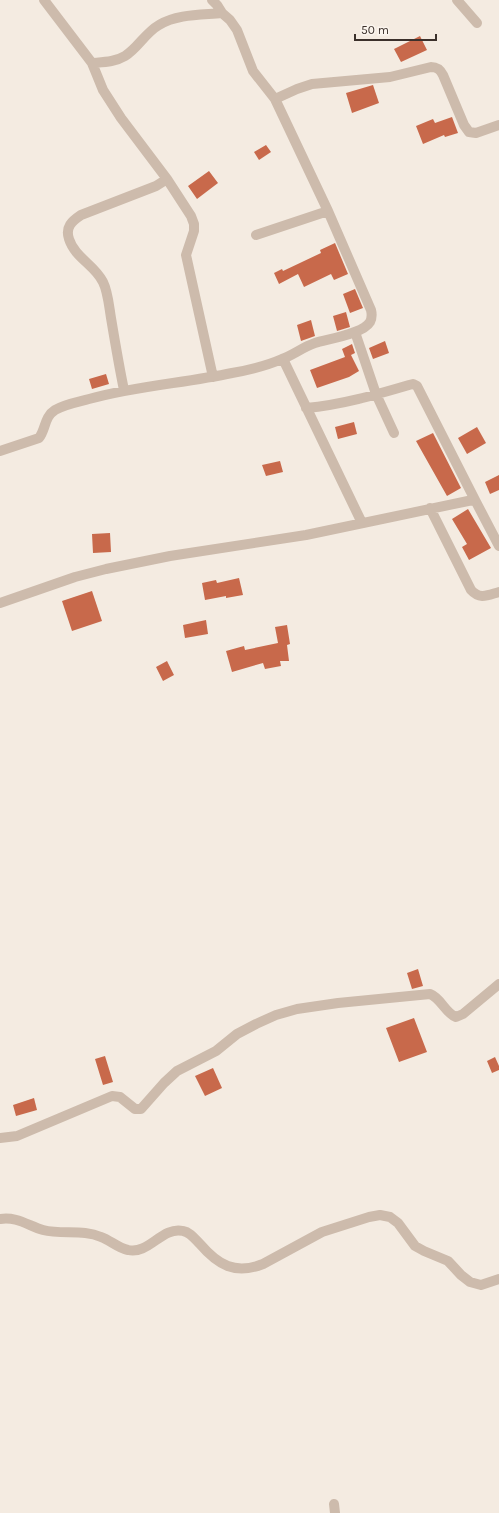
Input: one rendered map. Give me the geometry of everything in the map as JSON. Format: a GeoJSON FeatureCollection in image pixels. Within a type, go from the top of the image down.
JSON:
{"type":"FeatureCollection","features":[{"type":"Feature","properties":{"kind":"street"},"geometry":{"type":"LineString","coordinates":[[44,0],[92,63],[103,90],[121,118],[167,179],[191,216],[194,224],[194,231],[186,255],[213,377]]}},
{"type":"Feature","properties":{"kind":"street"},"geometry":{"type":"LineString","coordinates":[[457,0],[477,23]]}},
{"type":"Feature","properties":{"kind":"street"},"geometry":{"type":"LineString","coordinates":[[0,451],[38,438],[43,433],[44,425],[48,416],[55,410],[65,405],[124,390],[213,377],[260,367],[283,359],[310,345],[355,332],[370,323],[372,317],[371,310],[328,211],[275,99],[253,71],[236,30],[217,4],[190,15],[160,24],[150,30],[126,55],[116,60],[92,63]]}},
{"type":"Feature","properties":{"kind":"street"},"geometry":{"type":"LineString","coordinates":[[275,99],[312,84],[390,77],[430,66],[438,68],[443,75],[464,125],[469,132],[476,133],[499,125]]}},
{"type":"Feature","properties":{"kind":"street"},"geometry":{"type":"LineString","coordinates":[[124,390],[104,283],[92,266],[81,258],[74,250],[68,239],[68,228],[72,221],[81,215],[156,186],[167,179]]}},
{"type":"Feature","properties":{"kind":"street"},"geometry":{"type":"LineString","coordinates":[[256,234],[328,211]]}},
{"type":"Feature","properties":{"kind":"street"},"geometry":{"type":"LineString","coordinates":[[355,332],[376,394],[394,433]]}},
{"type":"Feature","properties":{"kind":"street"},"geometry":{"type":"LineString","coordinates":[[283,359],[362,523]]}},
{"type":"Feature","properties":{"kind":"street"},"geometry":{"type":"LineString","coordinates":[[306,408],[327,406],[414,384],[418,386],[499,546]]}},
{"type":"Feature","properties":{"kind":"street"},"geometry":{"type":"LineString","coordinates":[[0,603],[75,577],[106,569],[170,556],[306,535],[430,508],[475,500]]}},
{"type":"Feature","properties":{"kind":"street"},"geometry":{"type":"LineString","coordinates":[[430,508],[471,590],[479,596],[499,592]]}},
{"type":"Feature","properties":{"kind":"street"},"geometry":{"type":"LineString","coordinates":[[0,1138],[17,1136],[112,1096],[120,1097],[135,1110],[141,1109],[177,1071],[216,1051],[237,1034],[276,1015],[297,1009],[338,1003],[430,994],[437,998],[452,1016],[456,1017],[463,1014],[499,984]]}},
{"type":"Feature","properties":{"kind":"street"},"geometry":{"type":"LineString","coordinates":[[0,1219],[12,1218],[44,1230],[91,1234],[101,1237],[129,1251],[144,1248],[165,1234],[177,1230],[184,1231],[193,1237],[211,1257],[218,1262],[236,1268],[246,1268],[263,1264],[322,1232],[380,1215],[390,1217],[398,1223],[415,1246],[424,1252],[448,1261],[470,1282],[481,1285],[499,1279]]}},
{"type":"Feature","properties":{"kind":"building"},"geometry":{"type":"Polygon","coordinates":[[[420,36],[427,50],[401,62],[394,49],[420,36]]]}},
{"type":"Feature","properties":{"kind":"building"},"geometry":{"type":"Polygon","coordinates":[[[373,85],[379,103],[352,113],[346,93],[373,85]]]}},
{"type":"Feature","properties":{"kind":"building"},"geometry":{"type":"Polygon","coordinates":[[[452,117],[458,133],[445,137],[444,135],[423,144],[416,126],[433,119],[435,123],[452,117]]]}},
{"type":"Feature","properties":{"kind":"building"},"geometry":{"type":"Polygon","coordinates":[[[266,145],[271,152],[259,160],[254,152],[266,145]]]}},
{"type":"Feature","properties":{"kind":"building"},"geometry":{"type":"Polygon","coordinates":[[[209,171],[218,183],[197,199],[188,186],[209,171]]]}},
{"type":"Feature","properties":{"kind":"building"},"geometry":{"type":"Polygon","coordinates":[[[335,243],[348,274],[334,280],[331,274],[304,287],[298,274],[279,284],[274,273],[282,269],[283,271],[321,253],[320,250],[335,243]]]}},
{"type":"Feature","properties":{"kind":"building"},"geometry":{"type":"Polygon","coordinates":[[[355,289],[363,308],[350,313],[343,294],[355,289]]]}},
{"type":"Feature","properties":{"kind":"building"},"geometry":{"type":"Polygon","coordinates":[[[346,312],[350,327],[337,331],[333,316],[346,312]]]}},
{"type":"Feature","properties":{"kind":"building"},"geometry":{"type":"Polygon","coordinates":[[[311,320],[315,336],[301,341],[297,325],[311,320]]]}},
{"type":"Feature","properties":{"kind":"building"},"geometry":{"type":"Polygon","coordinates":[[[385,341],[389,353],[373,359],[369,348],[385,341]]]}},
{"type":"Feature","properties":{"kind":"building"},"geometry":{"type":"Polygon","coordinates":[[[352,344],[355,353],[351,355],[359,371],[349,377],[317,388],[310,370],[345,357],[342,349],[352,344]]]}},
{"type":"Feature","properties":{"kind":"building"},"geometry":{"type":"Polygon","coordinates":[[[106,374],[109,384],[92,389],[89,379],[106,374]]]}},
{"type":"Feature","properties":{"kind":"building"},"geometry":{"type":"Polygon","coordinates":[[[354,422],[357,434],[338,439],[335,427],[354,422]]]}},
{"type":"Feature","properties":{"kind":"building"},"geometry":{"type":"Polygon","coordinates":[[[477,427],[486,443],[467,454],[458,438],[477,427]]]}},
{"type":"Feature","properties":{"kind":"building"},"geometry":{"type":"Polygon","coordinates":[[[433,433],[461,488],[447,496],[416,441],[433,433]]]}},
{"type":"Feature","properties":{"kind":"building"},"geometry":{"type":"Polygon","coordinates":[[[280,461],[283,472],[266,476],[262,465],[280,461]]]}},
{"type":"Feature","properties":{"kind":"building"},"geometry":{"type":"Polygon","coordinates":[[[499,475],[499,490],[490,494],[485,482],[499,475]]]}},
{"type":"Feature","properties":{"kind":"building"},"geometry":{"type":"Polygon","coordinates":[[[468,509],[491,548],[469,560],[462,547],[467,544],[452,519],[468,509]]]}},
{"type":"Feature","properties":{"kind":"building"},"geometry":{"type":"Polygon","coordinates":[[[110,533],[111,552],[93,553],[92,534],[110,533]]]}},
{"type":"Feature","properties":{"kind":"building"},"geometry":{"type":"Polygon","coordinates":[[[239,578],[243,595],[226,598],[226,596],[205,600],[202,583],[216,580],[217,583],[239,578]]]}},
{"type":"Feature","properties":{"kind":"building"},"geometry":{"type":"Polygon","coordinates":[[[92,591],[102,621],[72,631],[62,601],[92,591]]]}},
{"type":"Feature","properties":{"kind":"building"},"geometry":{"type":"Polygon","coordinates":[[[206,620],[208,634],[185,638],[183,625],[206,620]]]}},
{"type":"Feature","properties":{"kind":"building"},"geometry":{"type":"Polygon","coordinates":[[[287,625],[290,644],[287,645],[289,661],[280,661],[281,666],[265,669],[263,663],[232,672],[226,651],[244,646],[245,650],[278,643],[275,627],[287,625]]]}},
{"type":"Feature","properties":{"kind":"building"},"geometry":{"type":"Polygon","coordinates":[[[167,661],[174,675],[163,681],[156,667],[167,661]]]}},
{"type":"Feature","properties":{"kind":"building"},"geometry":{"type":"Polygon","coordinates":[[[418,969],[423,986],[412,989],[407,973],[418,969]]]}},
{"type":"Feature","properties":{"kind":"building"},"geometry":{"type":"Polygon","coordinates":[[[414,1018],[427,1052],[399,1062],[386,1028],[414,1018]]]}},
{"type":"Feature","properties":{"kind":"building"},"geometry":{"type":"Polygon","coordinates":[[[105,1056],[113,1082],[103,1085],[95,1059],[105,1056]]]}},
{"type":"Feature","properties":{"kind":"building"},"geometry":{"type":"Polygon","coordinates":[[[495,1057],[499,1070],[492,1073],[487,1061],[495,1057]]]}},
{"type":"Feature","properties":{"kind":"building"},"geometry":{"type":"Polygon","coordinates":[[[213,1068],[222,1088],[205,1096],[195,1076],[213,1068]]]}},
{"type":"Feature","properties":{"kind":"building"},"geometry":{"type":"Polygon","coordinates":[[[34,1098],[37,1110],[16,1116],[13,1105],[34,1098]]]}}]}
